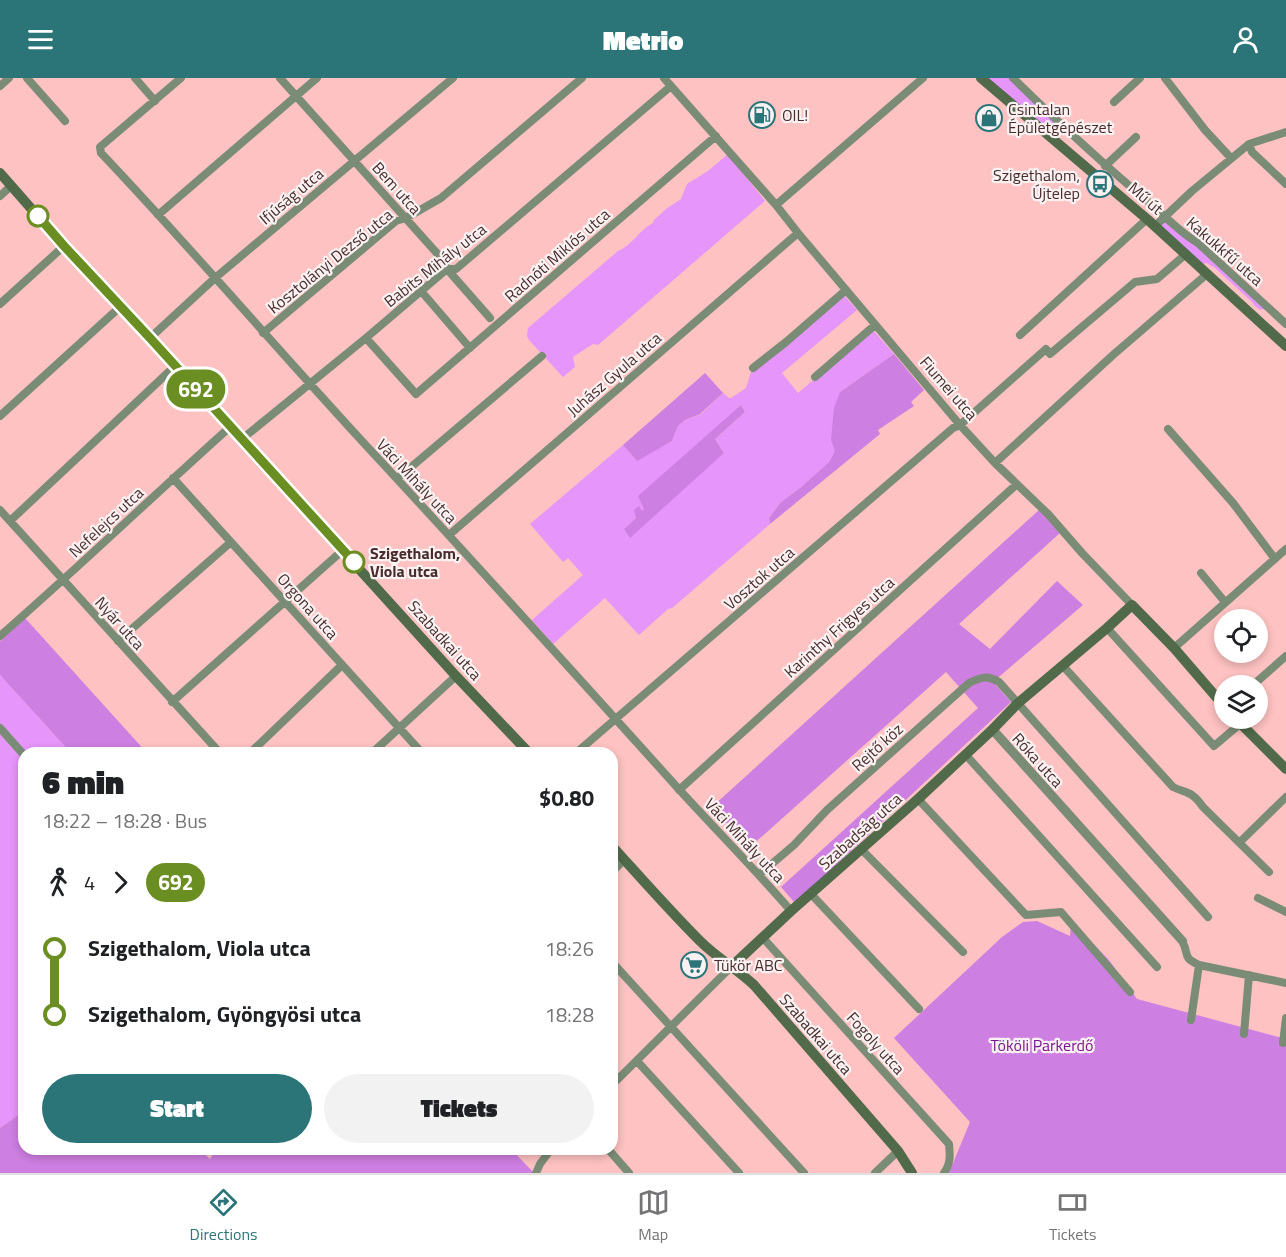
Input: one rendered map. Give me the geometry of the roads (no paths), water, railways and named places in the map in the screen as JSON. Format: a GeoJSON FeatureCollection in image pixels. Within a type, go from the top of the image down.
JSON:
{"type":"FeatureCollection","features":[{"type":"Feature","properties":{"kind":"street"},"geometry":{"type":"LineString","coordinates":[[0,86],[9,78]]}},
{"type":"Feature","properties":{"kind":"street"},"geometry":{"type":"LineString","coordinates":[[27,78],[65,121]]}},
{"type":"Feature","properties":{"kind":"street"},"geometry":{"type":"LineString","coordinates":[[135,78],[155,100],[181,78]]}},
{"type":"Feature","properties":{"kind":"street","name":"Bem utca"},"geometry":{"type":"LineString","coordinates":[[280,78],[443,260],[447,269],[490,318]]}},
{"type":"Feature","properties":{"kind":"street"},"geometry":{"type":"LineString","coordinates":[[158,215],[317,78]]}},
{"type":"Feature","properties":{"kind":"street","name":"Ifjúság utca"},"geometry":{"type":"LineString","coordinates":[[150,338],[215,278],[453,78]]}},
{"type":"Feature","properties":{"kind":"street","name":"Kosztolányi Dezső utca"},"geometry":{"type":"LineString","coordinates":[[263,333],[396,221],[406,218],[441,198],[582,78]]}},
{"type":"Feature","properties":{"kind":"street","name":"Fiumei utca"},"geometry":{"type":"LineString","coordinates":[[664,78],[776,205],[960,425],[1048,514],[1082,553],[1174,648],[1214,694]]}},
{"type":"Feature","properties":{"kind":"street"},"geometry":{"type":"LineString","coordinates":[[776,205],[923,78]]}},
{"type":"Feature","properties":{"kind":"street","name":"Mű út"},"geometry":{"type":"LineString","coordinates":[[981,78],[1151,222],[1286,346]]}},
{"type":"Feature","properties":{"kind":"street","name":"Kakukkfű utca"},"geometry":{"type":"LineString","coordinates":[[1012,78],[1105,166],[1165,216],[1184,235],[1198,243],[1286,324]]}},
{"type":"Feature","properties":{"kind":"street"},"geometry":{"type":"LineString","coordinates":[[1114,102],[1140,78]]}},
{"type":"Feature","properties":{"kind":"street"},"geometry":{"type":"LineString","coordinates":[[1165,78],[1205,130],[1231,158]]}},
{"type":"Feature","properties":{"kind":"street","name":"Babits Mihály utca"},"geometry":{"type":"LineString","coordinates":[[242,439],[447,269],[456,269],[671,86]]}},
{"type":"Feature","properties":{"kind":"street","name":"Váci Mihály utca"},"geometry":{"type":"LineString","coordinates":[[155,100],[100,147],[100,153],[679,790],[760,874],[791,911]]}},
{"type":"Feature","properties":{"kind":"street"},"geometry":{"type":"LineString","coordinates":[[1020,335],[1151,222],[1165,216],[1249,144],[1286,132]]}},
{"type":"Feature","properties":{"kind":"street","name":"Radnóti Miklós utca"},"geometry":{"type":"LineString","coordinates":[[366,338],[416,394],[716,136]]}},
{"type":"Feature","properties":{"kind":"street"},"geometry":{"type":"LineString","coordinates":[[1105,166],[1136,137]]}},
{"type":"Feature","properties":{"kind":"street"},"geometry":{"type":"LineString","coordinates":[[1249,144],[1252,152],[1286,184]]}},
{"type":"Feature","properties":{"kind":"street","name":"Szabadkai utca"},"geometry":{"type":"LineString","coordinates":[[0,173],[456,676],[524,747]]}},
{"type":"Feature","properties":{"kind":"street"},"geometry":{"type":"LineString","coordinates":[[0,196],[11,186]]}},
{"type":"Feature","properties":{"kind":"street","name":"Juhász Gyula utca"},"geometry":{"type":"LineString","coordinates":[[449,535],[798,233]]}},
{"type":"Feature","properties":{"kind":"street"},"geometry":{"type":"LineString","coordinates":[[0,304],[64,246]]}},
{"type":"Feature","properties":{"kind":"street","name":"Vosztok utca"},"geometry":{"type":"LineString","coordinates":[[583,747],[1046,349],[1050,354],[1135,282],[1157,279],[1186,255]]}},
{"type":"Feature","properties":{"kind":"street"},"geometry":{"type":"LineString","coordinates":[[996,463],[1204,271],[1212,257]]}},
{"type":"Feature","properties":{"kind":"street"},"geometry":{"type":"LineString","coordinates":[[753,368],[846,290]]}},
{"type":"Feature","properties":{"kind":"street"},"geometry":{"type":"LineString","coordinates":[[421,291],[470,348]]}},
{"type":"Feature","properties":{"kind":"street"},"geometry":{"type":"LineString","coordinates":[[0,416],[120,307]]}},
{"type":"Feature","properties":{"kind":"street"},"geometry":{"type":"LineString","coordinates":[[1254,318],[1267,307]]}},
{"type":"Feature","properties":{"kind":"street"},"geometry":{"type":"LineString","coordinates":[[815,377],[875,325]]}},
{"type":"Feature","properties":{"kind":"street"},"geometry":{"type":"LineString","coordinates":[[397,479],[542,356]]}},
{"type":"Feature","properties":{"kind":"street"},"geometry":{"type":"LineString","coordinates":[[10,521],[175,366]]}},
{"type":"Feature","properties":{"kind":"street","name":"Nefelejcs utca"},"geometry":{"type":"LineString","coordinates":[[0,636],[230,427]]}},
{"type":"Feature","properties":{"kind":"street"},"geometry":{"type":"LineString","coordinates":[[1168,429],[1233,503],[1275,559]]}},
{"type":"Feature","properties":{"kind":"street","name":"Orgona utca"},"geometry":{"type":"LineString","coordinates":[[173,478],[417,747]]}},
{"type":"Feature","properties":{"kind":"street","name":"Karinthy Frigyes utca"},"geometry":{"type":"LineString","coordinates":[[679,790],[1017,484]]}},
{"type":"Feature","properties":{"kind":"street","name":"Nyár utca"},"geometry":{"type":"LineString","coordinates":[[0,510],[214,747]]}},
{"type":"Feature","properties":{"kind":"street"},"geometry":{"type":"LineString","coordinates":[[118,641],[231,542]]}},
{"type":"Feature","properties":{"kind":"street"},"geometry":{"type":"LineString","coordinates":[[172,702],[344,550]]}},
{"type":"Feature","properties":{"kind":"street"},"geometry":{"type":"LineString","coordinates":[[1174,648],[1285,551]]}},
{"type":"Feature","properties":{"kind":"street"},"geometry":{"type":"LineString","coordinates":[[1201,573],[1225,602]]}},
{"type":"Feature","properties":{"kind":"street","name":"Szabadság utca"},"geometry":{"type":"LineString","coordinates":[[618,1076],[637,1061],[670,1026],[791,911],[918,799],[1017,704],[1132,605]]}},
{"type":"Feature","properties":{"kind":"street"},"geometry":{"type":"LineString","coordinates":[[1107,628],[1215,746],[1231,729]]}},
{"type":"Feature","properties":{"kind":"street"},"geometry":{"type":"LineString","coordinates":[[1264,675],[1286,656]]}},
{"type":"Feature","properties":{"kind":"street"},"geometry":{"type":"LineString","coordinates":[[256,747],[342,665]]}},
{"type":"Feature","properties":{"kind":"street"},"geometry":{"type":"LineString","coordinates":[[1063,666],[1173,787],[1196,797],[1203,807],[1269,872]]}},
{"type":"Feature","properties":{"kind":"street"},"geometry":{"type":"LineString","coordinates":[[379,747],[456,676]]}},
{"type":"Feature","properties":{"kind":"street","name":"Rejtő köz"},"geometry":{"type":"LineString","coordinates":[[760,874],[794,845],[827,810],[969,683],[980,677],[991,678],[999,682],[1017,704]]}},
{"type":"Feature","properties":{"kind":"street"},"geometry":{"type":"LineString","coordinates":[[1017,704],[1208,917]]}},
{"type":"Feature","properties":{"kind":"street"},"geometry":{"type":"LineString","coordinates":[[0,728],[18,749]]}},
{"type":"Feature","properties":{"kind":"street"},"geometry":{"type":"LineString","coordinates":[[1246,729],[1286,770]]}},
{"type":"Feature","properties":{"kind":"street","name":"Róka utca"},"geometry":{"type":"LineString","coordinates":[[992,730],[1183,940],[1188,959],[1199,965]]}},
{"type":"Feature","properties":{"kind":"street"},"geometry":{"type":"LineString","coordinates":[[965,754],[1157,967]]}},
{"type":"Feature","properties":{"kind":"street"},"geometry":{"type":"LineString","coordinates":[[1240,842],[1286,797]]}},
{"type":"Feature","properties":{"kind":"street"},"geometry":{"type":"LineString","coordinates":[[918,799],[1026,915],[1061,912],[1130,992]]}},
{"type":"Feature","properties":{"kind":"street"},"geometry":{"type":"LineString","coordinates":[[861,849],[963,952]]}},
{"type":"Feature","properties":{"kind":"street","name":"Szabadkai utca"},"geometry":{"type":"LineString","coordinates":[[618,853],[702,943],[754,985],[898,1151],[912,1173]]}},
{"type":"Feature","properties":{"kind":"street"},"geometry":{"type":"LineString","coordinates":[[618,866],[624,860]]}},
{"type":"Feature","properties":{"kind":"street"},"geometry":{"type":"LineString","coordinates":[[811,894],[919,1009]]}},
{"type":"Feature","properties":{"kind":"street"},"geometry":{"type":"LineString","coordinates":[[1258,898],[1286,912]]}},
{"type":"Feature","properties":{"kind":"street","name":"Fogoly utca"},"geometry":{"type":"LineString","coordinates":[[763,938],[949,1144],[948,1168],[944,1173]]}},
{"type":"Feature","properties":{"kind":"street"},"geometry":{"type":"LineString","coordinates":[[1191,1020],[1199,965],[1286,983]]}},
{"type":"Feature","properties":{"kind":"street"},"geometry":{"type":"LineString","coordinates":[[618,969],[804,1173]]}},
{"type":"Feature","properties":{"kind":"street"},"geometry":{"type":"LineString","coordinates":[[1244,1034],[1249,975]]}},
{"type":"Feature","properties":{"kind":"street"},"geometry":{"type":"LineString","coordinates":[[1283,1044],[1286,1018]]}},
{"type":"Feature","properties":{"kind":"street"},"geometry":{"type":"LineString","coordinates":[[637,1061],[739,1173]]}},
{"type":"Feature","properties":{"kind":"street"},"geometry":{"type":"LineString","coordinates":[[875,1173],[898,1151]]}},
{"type":"Feature","properties":{"kind":"street"},"geometry":{"type":"LineString","coordinates":[[536,1173],[547,1155]]}},
{"type":"Feature","properties":{"kind":"street"},"geometry":{"type":"LineString","coordinates":[[613,1155],[629,1173]]}},
{"type":"Feature","properties":{"kind":"place","name":"OIL!"},"geometry":{"type":"Point","coordinates":[762,115]}},
{"type":"Feature","properties":{"kind":"place","name":"Csintalan Épületgépészet"},"geometry":{"type":"Point","coordinates":[989,118]}},
{"type":"Feature","properties":{"kind":"place","name":"Szigethalom, Újtelep"},"geometry":{"type":"Point","coordinates":[1100,184]}},
{"type":"Feature","properties":{"kind":"place","name":"Szigethalom, Viola utca"},"geometry":{"type":"Point","coordinates":[354,562]}},
{"type":"Feature","properties":{"kind":"place","name":"Tükör ABC"},"geometry":{"type":"Point","coordinates":[694,965]}},
{"type":"Feature","properties":{"kind":"park label","name":"Tököli Parkerdő"},"geometry":{"type":"Point","coordinates":[1042,1045]}}]}
